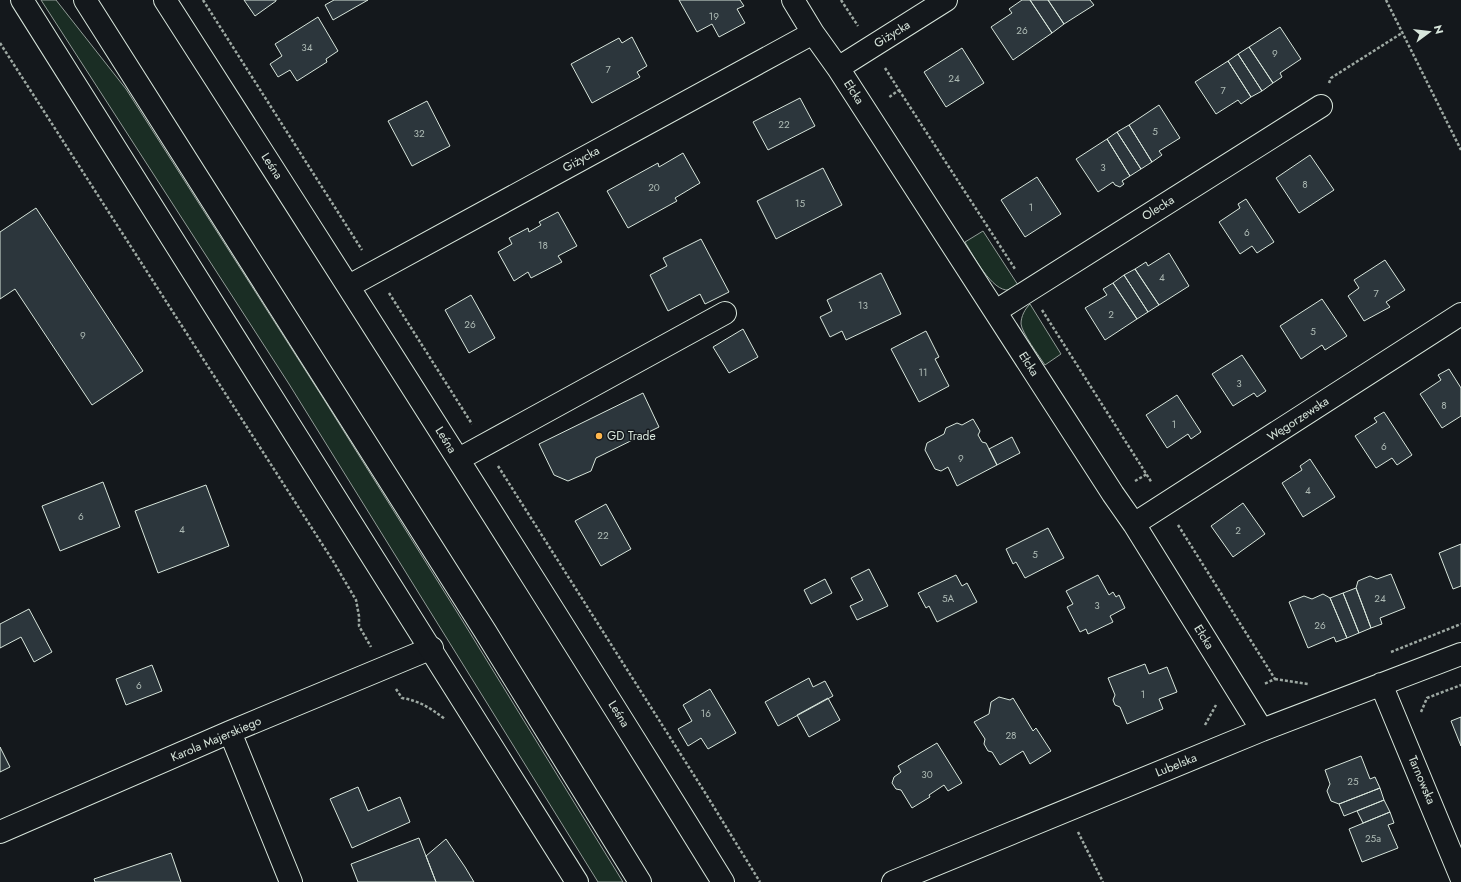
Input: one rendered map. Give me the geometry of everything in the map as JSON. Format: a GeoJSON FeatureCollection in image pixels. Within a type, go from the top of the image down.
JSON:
{"type":"FeatureCollection","features":[{"type":"Feature","properties":{"kind":"street"},"geometry":{"type":"LineString","coordinates":[[22,0],[223,314],[577,882]]}},
{"type":"Feature","properties":{"kind":"street"},"geometry":{"type":"LineString","coordinates":[[85,0],[481,624],[640,882]]}},
{"type":"Feature","properties":{"kind":"street","name":"Leśna"},"geometry":{"type":"LineString","coordinates":[[165,0],[459,459],[723,882]]}},
{"type":"Feature","properties":{"kind":"street","name":"Ełcka"},"geometry":{"type":"LineString","coordinates":[[793,0],[996,311],[1113,494],[1134,524],[1262,730]]}},
{"type":"Feature","properties":{"kind":"street","name":"Giżycka"},"geometry":{"type":"LineString","coordinates":[[838,68],[946,0]]}},
{"type":"Feature","properties":{"kind":"street","name":"Giżycka"},"geometry":{"type":"LineString","coordinates":[[349,286],[813,32]]}},
{"type":"Feature","properties":{"kind":"street","name":"Olecka"},"geometry":{"type":"LineString","coordinates":[[996,311],[1321,106]]}},
{"type":"Feature","properties":{"kind":"street"},"geometry":{"type":"LineString","coordinates":[[459,459],[725,313]]}},
{"type":"Feature","properties":{"kind":"street","name":"Węgorzewska"},"geometry":{"type":"LineString","coordinates":[[1134,524],[1461,314]]}},
{"type":"Feature","properties":{"kind":"street","name":"Karola Majerskiego"},"geometry":{"type":"LineString","coordinates":[[0,832],[230,732],[432,648]]}},
{"type":"Feature","properties":{"kind":"street","name":"Lubelska"},"geometry":{"type":"LineString","coordinates":[[893,882],[1262,730],[1461,654]]}},
{"type":"Feature","properties":{"kind":"street","name":"Tarnowska"},"geometry":{"type":"LineString","coordinates":[[1381,684],[1461,877]]}},
{"type":"Feature","properties":{"kind":"street"},"geometry":{"type":"LineString","coordinates":[[230,732],[291,882]]}},
{"type":"Feature","properties":{"kind":"path"},"geometry":{"type":"LineString","coordinates":[[841,0],[871,47]]}},
{"type":"Feature","properties":{"kind":"path"},"geometry":{"type":"LineString","coordinates":[[1386,0],[1461,150]]}},
{"type":"Feature","properties":{"kind":"path"},"geometry":{"type":"LineString","coordinates":[[1321,106],[1331,78],[1402,33]]}},
{"type":"Feature","properties":{"kind":"path"},"geometry":{"type":"LineString","coordinates":[[0,43],[333,562],[356,600],[359,626],[402,698],[417,701],[433,710],[448,722]]}},
{"type":"Feature","properties":{"kind":"path"},"geometry":{"type":"LineString","coordinates":[[1388,653],[1461,624]]}},
{"type":"Feature","properties":{"kind":"path"},"geometry":{"type":"LineString","coordinates":[[1275,679],[1307,685],[1314,682]]}},
{"type":"Feature","properties":{"kind":"path"},"geometry":{"type":"LineString","coordinates":[[1419,717],[1427,698],[1461,685]]}},
{"type":"Feature","properties":{"kind":"path"},"geometry":{"type":"LineString","coordinates":[[1067,810],[1102,882]]}},
{"type":"Feature","properties":{"kind":"green space"},"geometry":{"type":"Polygon","coordinates":[[[41,0],[56,0],[126,89],[323,398],[623,882],[598,882],[289,384],[41,0]]]}},
{"type":"Feature","properties":{"kind":"green space"},"geometry":{"type":"Polygon","coordinates":[[[983,231],[1018,285],[1014,288],[1009,290],[1003,289],[996,285],[984,272],[965,242],[983,231]]]}},
{"type":"Feature","properties":{"kind":"green space"},"geometry":{"type":"Polygon","coordinates":[[[1030,304],[1061,354],[1045,365],[1027,339],[1021,324],[1026,308],[1030,304]]]}},
{"type":"Feature","properties":{"kind":"building"},"geometry":{"type":"Polygon","coordinates":[[[244,0],[276,0],[276,1],[255,16],[244,0]]]}},
{"type":"Feature","properties":{"kind":"building"},"geometry":{"type":"Polygon","coordinates":[[[334,0],[368,0],[333,20],[325,5],[334,0]]]}},
{"type":"Feature","properties":{"kind":"building"},"geometry":{"type":"Polygon","coordinates":[[[679,0],[740,0],[744,6],[737,9],[745,23],[719,37],[712,24],[697,32],[679,0]]]}},
{"type":"Feature","properties":{"kind":"building"},"geometry":{"type":"Polygon","coordinates":[[[1022,0],[1030,0],[1052,33],[1013,60],[991,27],[1012,13],[1009,9],[1022,0]]]}},
{"type":"Feature","properties":{"kind":"building"},"geometry":{"type":"Polygon","coordinates":[[[1030,0],[1048,0],[1064,24],[1052,33],[1030,0]]]}},
{"type":"Feature","properties":{"kind":"building"},"geometry":{"type":"Polygon","coordinates":[[[1048,0],[1090,0],[1094,5],[1064,24],[1048,0]]]}},
{"type":"Feature","properties":{"kind":"building"},"geometry":{"type":"Polygon","coordinates":[[[318,17],[338,51],[326,59],[327,62],[297,81],[290,70],[278,77],[270,64],[282,56],[275,44],[318,17]]]}},
{"type":"Feature","properties":{"kind":"building"},"geometry":{"type":"Polygon","coordinates":[[[1280,27],[1301,59],[1280,73],[1282,77],[1273,83],[1249,47],[1280,27]]]}},
{"type":"Feature","properties":{"kind":"building"},"geometry":{"type":"Polygon","coordinates":[[[632,37],[647,66],[637,72],[640,77],[592,103],[571,64],[619,38],[622,43],[632,37]]]}},
{"type":"Feature","properties":{"kind":"building"},"geometry":{"type":"Polygon","coordinates":[[[1249,47],[1273,83],[1262,91],[1238,54],[1249,47]]]}},
{"type":"Feature","properties":{"kind":"building"},"geometry":{"type":"Polygon","coordinates":[[[962,48],[984,83],[946,107],[924,72],[962,48]]]}},
{"type":"Feature","properties":{"kind":"building"},"geometry":{"type":"Polygon","coordinates":[[[1238,54],[1262,91],[1251,97],[1228,61],[1238,54]]]}},
{"type":"Feature","properties":{"kind":"building"},"geometry":{"type":"Polygon","coordinates":[[[1228,61],[1251,97],[1241,104],[1238,100],[1216,114],[1195,82],[1228,61]]]}},
{"type":"Feature","properties":{"kind":"building"},"geometry":{"type":"Polygon","coordinates":[[[800,98],[815,126],[768,150],[753,122],[800,98]]]}},
{"type":"Feature","properties":{"kind":"building"},"geometry":{"type":"Polygon","coordinates":[[[427,101],[450,146],[412,166],[388,121],[427,101]]]}},
{"type":"Feature","properties":{"kind":"building"},"geometry":{"type":"Polygon","coordinates":[[[1159,105],[1180,138],[1159,151],[1162,155],[1152,162],[1129,125],[1159,105]]]}},
{"type":"Feature","properties":{"kind":"building"},"geometry":{"type":"Polygon","coordinates":[[[1129,125],[1152,162],[1141,169],[1117,132],[1129,125]]]}},
{"type":"Feature","properties":{"kind":"building"},"geometry":{"type":"Polygon","coordinates":[[[1117,132],[1141,169],[1130,176],[1107,139],[1117,132]]]}},
{"type":"Feature","properties":{"kind":"building"},"geometry":{"type":"Polygon","coordinates":[[[1107,139],[1130,176],[1122,181],[1124,184],[1120,187],[1115,185],[1113,182],[1098,192],[1076,159],[1107,139]]]}},
{"type":"Feature","properties":{"kind":"building"},"geometry":{"type":"Polygon","coordinates":[[[683,153],[700,183],[675,198],[677,201],[628,228],[607,191],[658,163],[659,167],[683,153]]]}},
{"type":"Feature","properties":{"kind":"building"},"geometry":{"type":"Polygon","coordinates":[[[1310,155],[1334,190],[1299,213],[1276,178],[1310,155]]]}},
{"type":"Feature","properties":{"kind":"building"},"geometry":{"type":"Polygon","coordinates":[[[823,168],[842,205],[776,239],[757,201],[823,168]]]}},
{"type":"Feature","properties":{"kind":"building"},"geometry":{"type":"Polygon","coordinates":[[[1037,177],[1061,214],[1025,237],[1001,200],[1037,177]]]}},
{"type":"Feature","properties":{"kind":"building"},"geometry":{"type":"Polygon","coordinates":[[[1246,199],[1274,242],[1257,253],[1252,246],[1240,254],[1219,222],[1240,208],[1238,204],[1246,199]]]}},
{"type":"Feature","properties":{"kind":"building"},"geometry":{"type":"Polygon","coordinates":[[[36,208],[143,371],[92,405],[15,289],[0,299],[0,232],[36,208]]]}},
{"type":"Feature","properties":{"kind":"building"},"geometry":{"type":"Polygon","coordinates":[[[558,212],[577,246],[558,256],[562,262],[531,278],[528,272],[514,281],[498,252],[512,244],[509,238],[528,228],[529,232],[541,225],[539,222],[558,212]]]}},
{"type":"Feature","properties":{"kind":"building"},"geometry":{"type":"Polygon","coordinates":[[[701,239],[729,292],[705,304],[700,294],[668,311],[650,275],[667,266],[663,258],[701,239]]]}},
{"type":"Feature","properties":{"kind":"building"},"geometry":{"type":"Polygon","coordinates":[[[1169,253],[1189,286],[1159,305],[1135,269],[1146,262],[1148,266],[1169,253]]]}},
{"type":"Feature","properties":{"kind":"building"},"geometry":{"type":"Polygon","coordinates":[[[1385,260],[1405,290],[1386,302],[1390,307],[1364,321],[1348,296],[1359,288],[1354,280],[1385,260]]]}},
{"type":"Feature","properties":{"kind":"building"},"geometry":{"type":"Polygon","coordinates":[[[1135,269],[1159,305],[1148,312],[1124,275],[1135,269]]]}},
{"type":"Feature","properties":{"kind":"building"},"geometry":{"type":"Polygon","coordinates":[[[881,273],[901,314],[846,340],[842,331],[830,337],[820,317],[832,311],[827,300],[881,273]]]}},
{"type":"Feature","properties":{"kind":"building"},"geometry":{"type":"Polygon","coordinates":[[[1124,275],[1148,312],[1137,319],[1113,283],[1124,275]]]}},
{"type":"Feature","properties":{"kind":"building"},"geometry":{"type":"Polygon","coordinates":[[[1113,283],[1137,319],[1105,340],[1085,308],[1107,295],[1103,289],[1113,283]]]}},
{"type":"Feature","properties":{"kind":"building"},"geometry":{"type":"Polygon","coordinates":[[[471,295],[495,338],[469,353],[445,310],[471,295]]]}},
{"type":"Feature","properties":{"kind":"building"},"geometry":{"type":"Polygon","coordinates":[[[1322,299],[1347,336],[1325,350],[1322,345],[1301,359],[1280,326],[1322,299]]]}},
{"type":"Feature","properties":{"kind":"building"},"geometry":{"type":"Polygon","coordinates":[[[743,329],[758,357],[729,373],[713,347],[743,329]]]}},
{"type":"Feature","properties":{"kind":"building"},"geometry":{"type":"Polygon","coordinates":[[[926,331],[939,357],[935,359],[949,386],[919,402],[891,349],[926,331]]]}},
{"type":"Feature","properties":{"kind":"building"},"geometry":{"type":"Polygon","coordinates":[[[1242,355],[1266,391],[1257,397],[1254,393],[1233,406],[1212,374],[1242,355]]]}},
{"type":"Feature","properties":{"kind":"building"},"geometry":{"type":"Polygon","coordinates":[[[1449,369],[1461,388],[1461,416],[1442,428],[1420,394],[1441,380],[1438,375],[1449,369]]]}},
{"type":"Feature","properties":{"kind":"building","name":"GD Trade"},"geometry":{"type":"Polygon","coordinates":[[[643,393],[659,427],[596,458],[591,471],[568,481],[554,475],[539,444],[643,393]]]}},
{"type":"Feature","properties":{"kind":"building"},"geometry":{"type":"Polygon","coordinates":[[[1177,395],[1201,432],[1191,439],[1188,434],[1167,448],[1146,415],[1177,395]]]}},
{"type":"Feature","properties":{"kind":"building"},"geometry":{"type":"Polygon","coordinates":[[[1384,412],[1412,455],[1397,465],[1392,458],[1376,468],[1355,436],[1377,422],[1374,418],[1384,412]]]}},
{"type":"Feature","properties":{"kind":"building"},"geometry":{"type":"Polygon","coordinates":[[[973,419],[980,431],[978,435],[982,442],[986,443],[997,465],[957,486],[948,467],[941,471],[935,469],[925,450],[927,443],[944,434],[946,428],[957,423],[962,425],[973,419]]]}},
{"type":"Feature","properties":{"kind":"building"},"geometry":{"type":"Polygon","coordinates":[[[1012,437],[1020,453],[997,465],[989,449],[1012,437]]]}},
{"type":"Feature","properties":{"kind":"building"},"geometry":{"type":"Polygon","coordinates":[[[1310,459],[1335,497],[1303,517],[1282,483],[1302,470],[1300,466],[1310,459]]]}},
{"type":"Feature","properties":{"kind":"building"},"geometry":{"type":"Polygon","coordinates":[[[103,482],[120,527],[60,551],[42,506],[103,482]]]}},
{"type":"Feature","properties":{"kind":"building"},"geometry":{"type":"Polygon","coordinates":[[[206,485],[229,546],[158,573],[135,511],[206,485]]]}},
{"type":"Feature","properties":{"kind":"building"},"geometry":{"type":"Polygon","coordinates":[[[1243,503],[1265,534],[1233,557],[1211,526],[1243,503]]]}},
{"type":"Feature","properties":{"kind":"building"},"geometry":{"type":"Polygon","coordinates":[[[606,504],[631,549],[601,566],[575,521],[606,504]]]}},
{"type":"Feature","properties":{"kind":"building"},"geometry":{"type":"Polygon","coordinates":[[[1048,528],[1064,558],[1025,578],[1016,562],[1013,564],[1006,549],[1048,528]]]}},
{"type":"Feature","properties":{"kind":"building"},"geometry":{"type":"Polygon","coordinates":[[[1461,544],[1461,586],[1453,589],[1439,553],[1461,544]]]}},
{"type":"Feature","properties":{"kind":"building"},"geometry":{"type":"Polygon","coordinates":[[[869,569],[888,606],[857,620],[850,606],[863,600],[851,578],[869,569]]]}},
{"type":"Feature","properties":{"kind":"building"},"geometry":{"type":"Polygon","coordinates":[[[1391,574],[1405,608],[1380,618],[1382,624],[1371,628],[1356,588],[1358,581],[1370,576],[1377,579],[1391,574]]]}},
{"type":"Feature","properties":{"kind":"building"},"geometry":{"type":"Polygon","coordinates":[[[956,575],[962,586],[967,583],[977,602],[937,622],[929,606],[926,608],[918,593],[956,575]]]}},
{"type":"Feature","properties":{"kind":"building"},"geometry":{"type":"Polygon","coordinates":[[[1098,575],[1109,595],[1113,592],[1116,597],[1119,595],[1125,608],[1110,616],[1113,622],[1088,634],[1086,629],[1080,632],[1067,607],[1073,604],[1066,591],[1098,575]]]}},
{"type":"Feature","properties":{"kind":"building"},"geometry":{"type":"Polygon","coordinates":[[[825,579],[832,593],[811,604],[804,590],[825,579]]]}},
{"type":"Feature","properties":{"kind":"building"},"geometry":{"type":"Polygon","coordinates":[[[1356,588],[1371,628],[1359,633],[1343,593],[1356,588]]]}},
{"type":"Feature","properties":{"kind":"building"},"geometry":{"type":"Polygon","coordinates":[[[1343,593],[1359,633],[1347,638],[1330,598],[1343,593]]]}},
{"type":"Feature","properties":{"kind":"building"},"geometry":{"type":"Polygon","coordinates":[[[1323,594],[1330,598],[1347,638],[1336,642],[1334,637],[1308,648],[1289,602],[1304,596],[1312,599],[1323,594]]]}},
{"type":"Feature","properties":{"kind":"building"},"geometry":{"type":"Polygon","coordinates":[[[29,609],[52,652],[34,662],[21,637],[0,648],[0,624],[29,609]]]}},
{"type":"Feature","properties":{"kind":"building"},"geometry":{"type":"Polygon","coordinates":[[[1145,664],[1149,674],[1167,667],[1177,692],[1159,699],[1163,709],[1127,724],[1120,707],[1115,705],[1113,700],[1115,695],[1108,678],[1145,664]]]}},
{"type":"Feature","properties":{"kind":"building"},"geometry":{"type":"Polygon","coordinates":[[[152,665],[162,691],[126,705],[116,679],[152,665]]]}},
{"type":"Feature","properties":{"kind":"building"},"geometry":{"type":"Polygon","coordinates":[[[809,678],[813,687],[825,681],[833,696],[778,726],[765,702],[809,678]]]}},
{"type":"Feature","properties":{"kind":"building"},"geometry":{"type":"Polygon","coordinates":[[[710,689],[736,733],[708,749],[701,738],[688,746],[678,729],[692,721],[683,705],[710,689]]]}},
{"type":"Feature","properties":{"kind":"building"},"geometry":{"type":"Polygon","coordinates":[[[999,697],[1010,700],[1013,698],[1033,731],[1036,728],[1051,751],[1030,764],[1023,751],[1000,765],[992,752],[988,751],[984,744],[985,739],[974,722],[989,714],[991,702],[999,697]]]}},
{"type":"Feature","properties":{"kind":"building"},"geometry":{"type":"Polygon","coordinates":[[[828,698],[840,720],[809,737],[797,715],[828,698]]]}},
{"type":"Feature","properties":{"kind":"building"},"geometry":{"type":"Polygon","coordinates":[[[1461,717],[1461,746],[1451,721],[1461,717]]]}},
{"type":"Feature","properties":{"kind":"building"},"geometry":{"type":"Polygon","coordinates":[[[937,743],[962,783],[948,791],[944,785],[929,795],[930,797],[912,808],[901,790],[896,789],[892,783],[894,777],[901,772],[898,766],[937,743]]]}},
{"type":"Feature","properties":{"kind":"building"},"geometry":{"type":"Polygon","coordinates":[[[0,747],[10,767],[0,772],[0,747]]]}},
{"type":"Feature","properties":{"kind":"building"},"geometry":{"type":"Polygon","coordinates":[[[1361,756],[1370,779],[1375,777],[1380,788],[1339,804],[1331,801],[1327,791],[1330,784],[1325,770],[1361,756]]]}},
{"type":"Feature","properties":{"kind":"building"},"geometry":{"type":"Polygon","coordinates":[[[358,787],[368,811],[400,797],[410,822],[352,848],[330,799],[358,787]]]}},
{"type":"Feature","properties":{"kind":"building"},"geometry":{"type":"Polygon","coordinates":[[[1380,788],[1384,800],[1344,816],[1339,804],[1380,788]]]}},
{"type":"Feature","properties":{"kind":"building"},"geometry":{"type":"Polygon","coordinates":[[[1384,800],[1390,812],[1363,823],[1357,811],[1384,800]]]}},
{"type":"Feature","properties":{"kind":"building"},"geometry":{"type":"Polygon","coordinates":[[[1390,812],[1394,823],[1388,825],[1398,848],[1362,862],[1349,829],[1390,812]]]}},
{"type":"Feature","properties":{"kind":"building"},"geometry":{"type":"Polygon","coordinates":[[[419,838],[436,882],[358,882],[351,864],[419,838]]]}},
{"type":"Feature","properties":{"kind":"building"},"geometry":{"type":"Polygon","coordinates":[[[446,839],[474,882],[436,882],[426,856],[446,839]]]}},
{"type":"Feature","properties":{"kind":"building"},"geometry":{"type":"Polygon","coordinates":[[[171,853],[181,882],[95,882],[94,879],[171,853]]]}},
{"type":"Feature","properties":{"kind":"place","name":"GD Trade"},"geometry":{"type":"Point","coordinates":[599,436]}}]}
